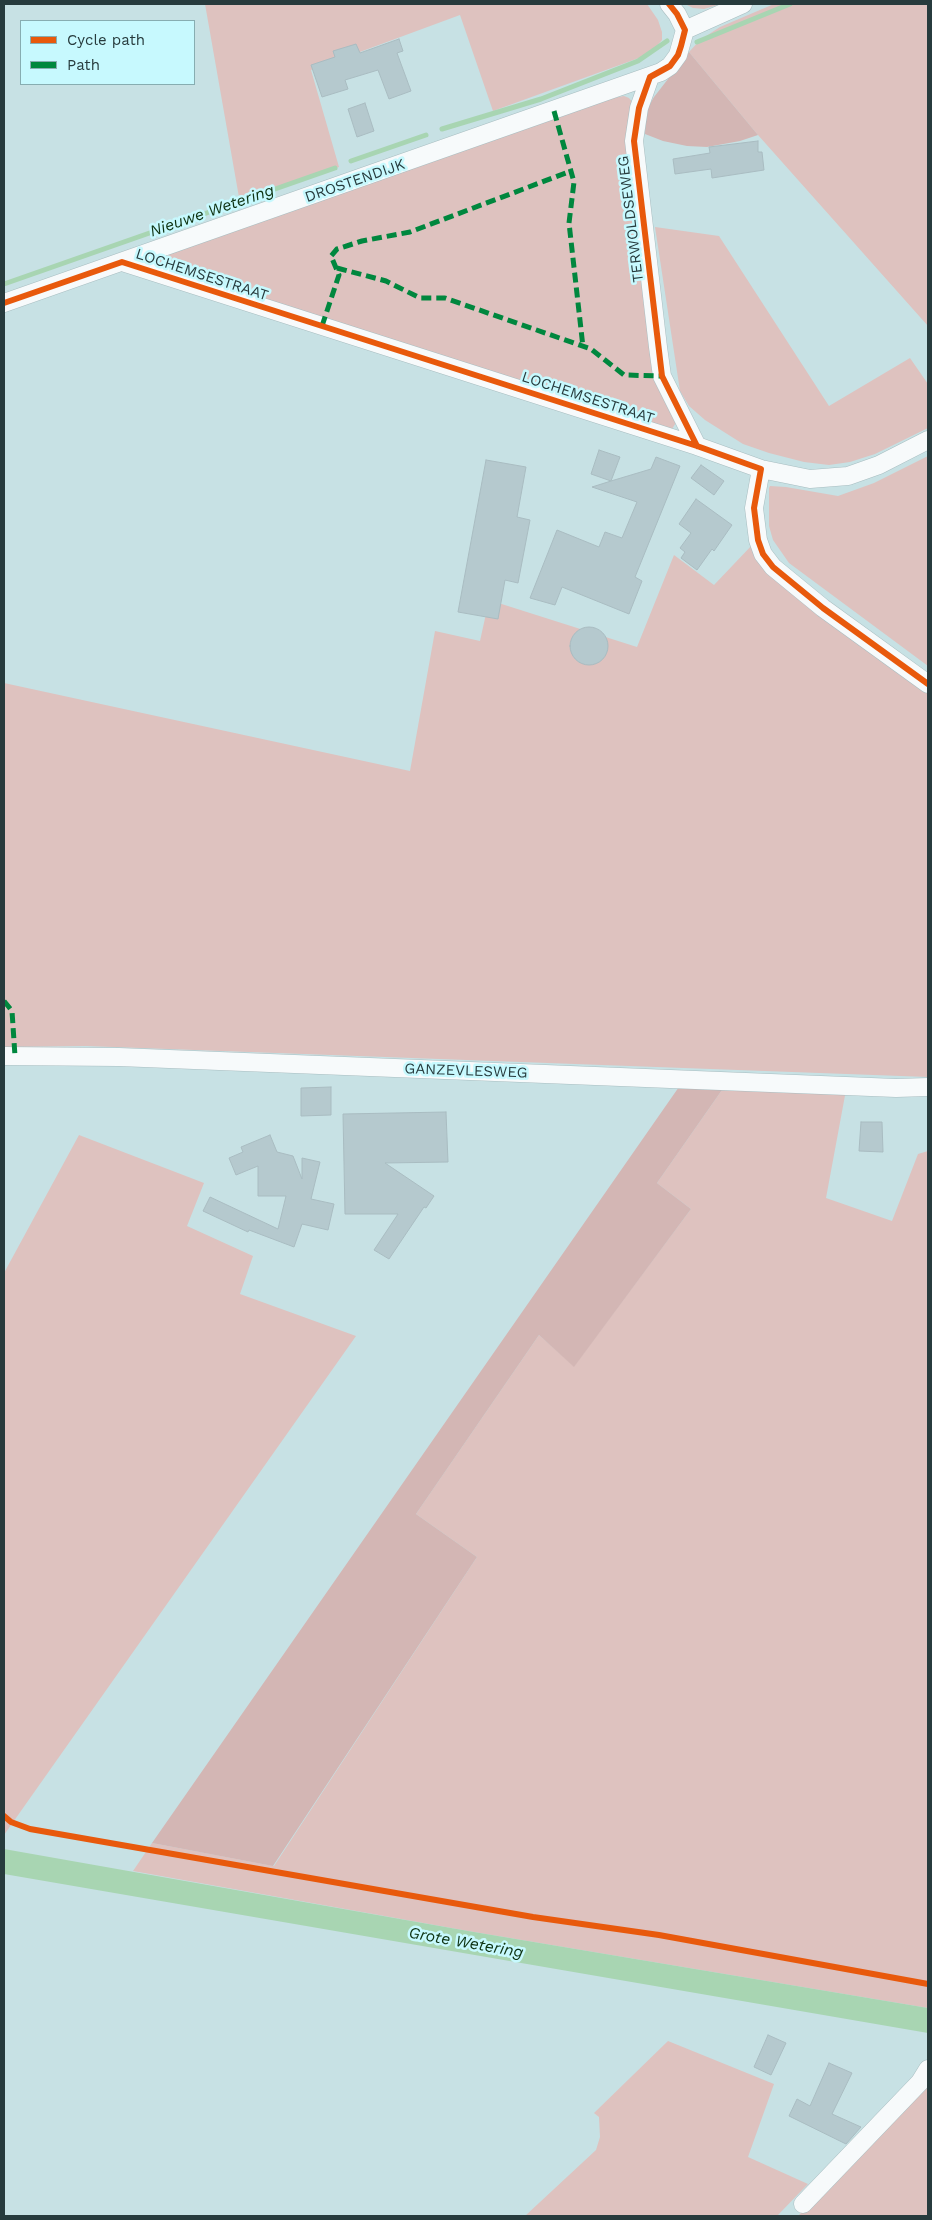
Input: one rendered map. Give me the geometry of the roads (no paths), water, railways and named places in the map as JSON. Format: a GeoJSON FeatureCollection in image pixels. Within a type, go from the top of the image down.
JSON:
{"type":"FeatureCollection","features":[{"type":"Feature","properties":{"kind":"street"},"geometry":{"type":"LineString","coordinates":[[650,77],[670,66],[678,55],[683,38],[677,14],[669,4]]}},
{"type":"Feature","properties":{"kind":"street"},"geometry":{"type":"LineString","coordinates":[[683,38],[743,4]]}},
{"type":"Feature","properties":{"kind":"street","name":"DROSTENDIJK"},"geometry":{"type":"LineString","coordinates":[[4,303],[650,77]]}},
{"type":"Feature","properties":{"kind":"street","name":"TERWOLDSEWEG"},"geometry":{"type":"LineString","coordinates":[[650,77],[639,108],[634,141],[658,347],[662,376],[697,446]]}},
{"type":"Feature","properties":{"kind":"street","name":"LOCHEMSESTRAAT"},"geometry":{"type":"LineString","coordinates":[[122,262],[697,446],[761,469],[810,479],[848,476],[879,465],[928,440]]}},
{"type":"Feature","properties":{"kind":"street"},"geometry":{"type":"LineString","coordinates":[[761,469],[754,508],[758,540],[763,554],[773,567],[823,608],[928,684]]}},
{"type":"Feature","properties":{"kind":"street","name":"GANZEVLESWEG"},"geometry":{"type":"LineString","coordinates":[[4,1056],[119,1056],[896,1088],[928,1087]]}},
{"type":"Feature","properties":{"kind":"street"},"geometry":{"type":"LineString","coordinates":[[803,2204],[920,2082],[928,2069]]}},
{"type":"Feature","properties":{"kind":"water","name":"Grote Wetering"},"geometry":{"type":"Polygon","coordinates":[[[4,1849],[468,1931],[928,2008],[928,2033],[4,1874],[4,1849]]]}},
{"type":"Feature","properties":{"kind":"waterway","name":"Nieuwe Wetering"},"geometry":{"type":"LineString","coordinates":[[697,42],[790,4]]}},
{"type":"Feature","properties":{"kind":"waterway","name":"Nieuwe Wetering"},"geometry":{"type":"LineString","coordinates":[[442,129],[541,99],[638,61],[667,41]]}},
{"type":"Feature","properties":{"kind":"waterway","name":"Nieuwe Wetering"},"geometry":{"type":"LineString","coordinates":[[351,161],[426,135]]}},
{"type":"Feature","properties":{"kind":"waterway","name":"Nieuwe Wetering"},"geometry":{"type":"LineString","coordinates":[[4,284],[335,168]]}}]}
